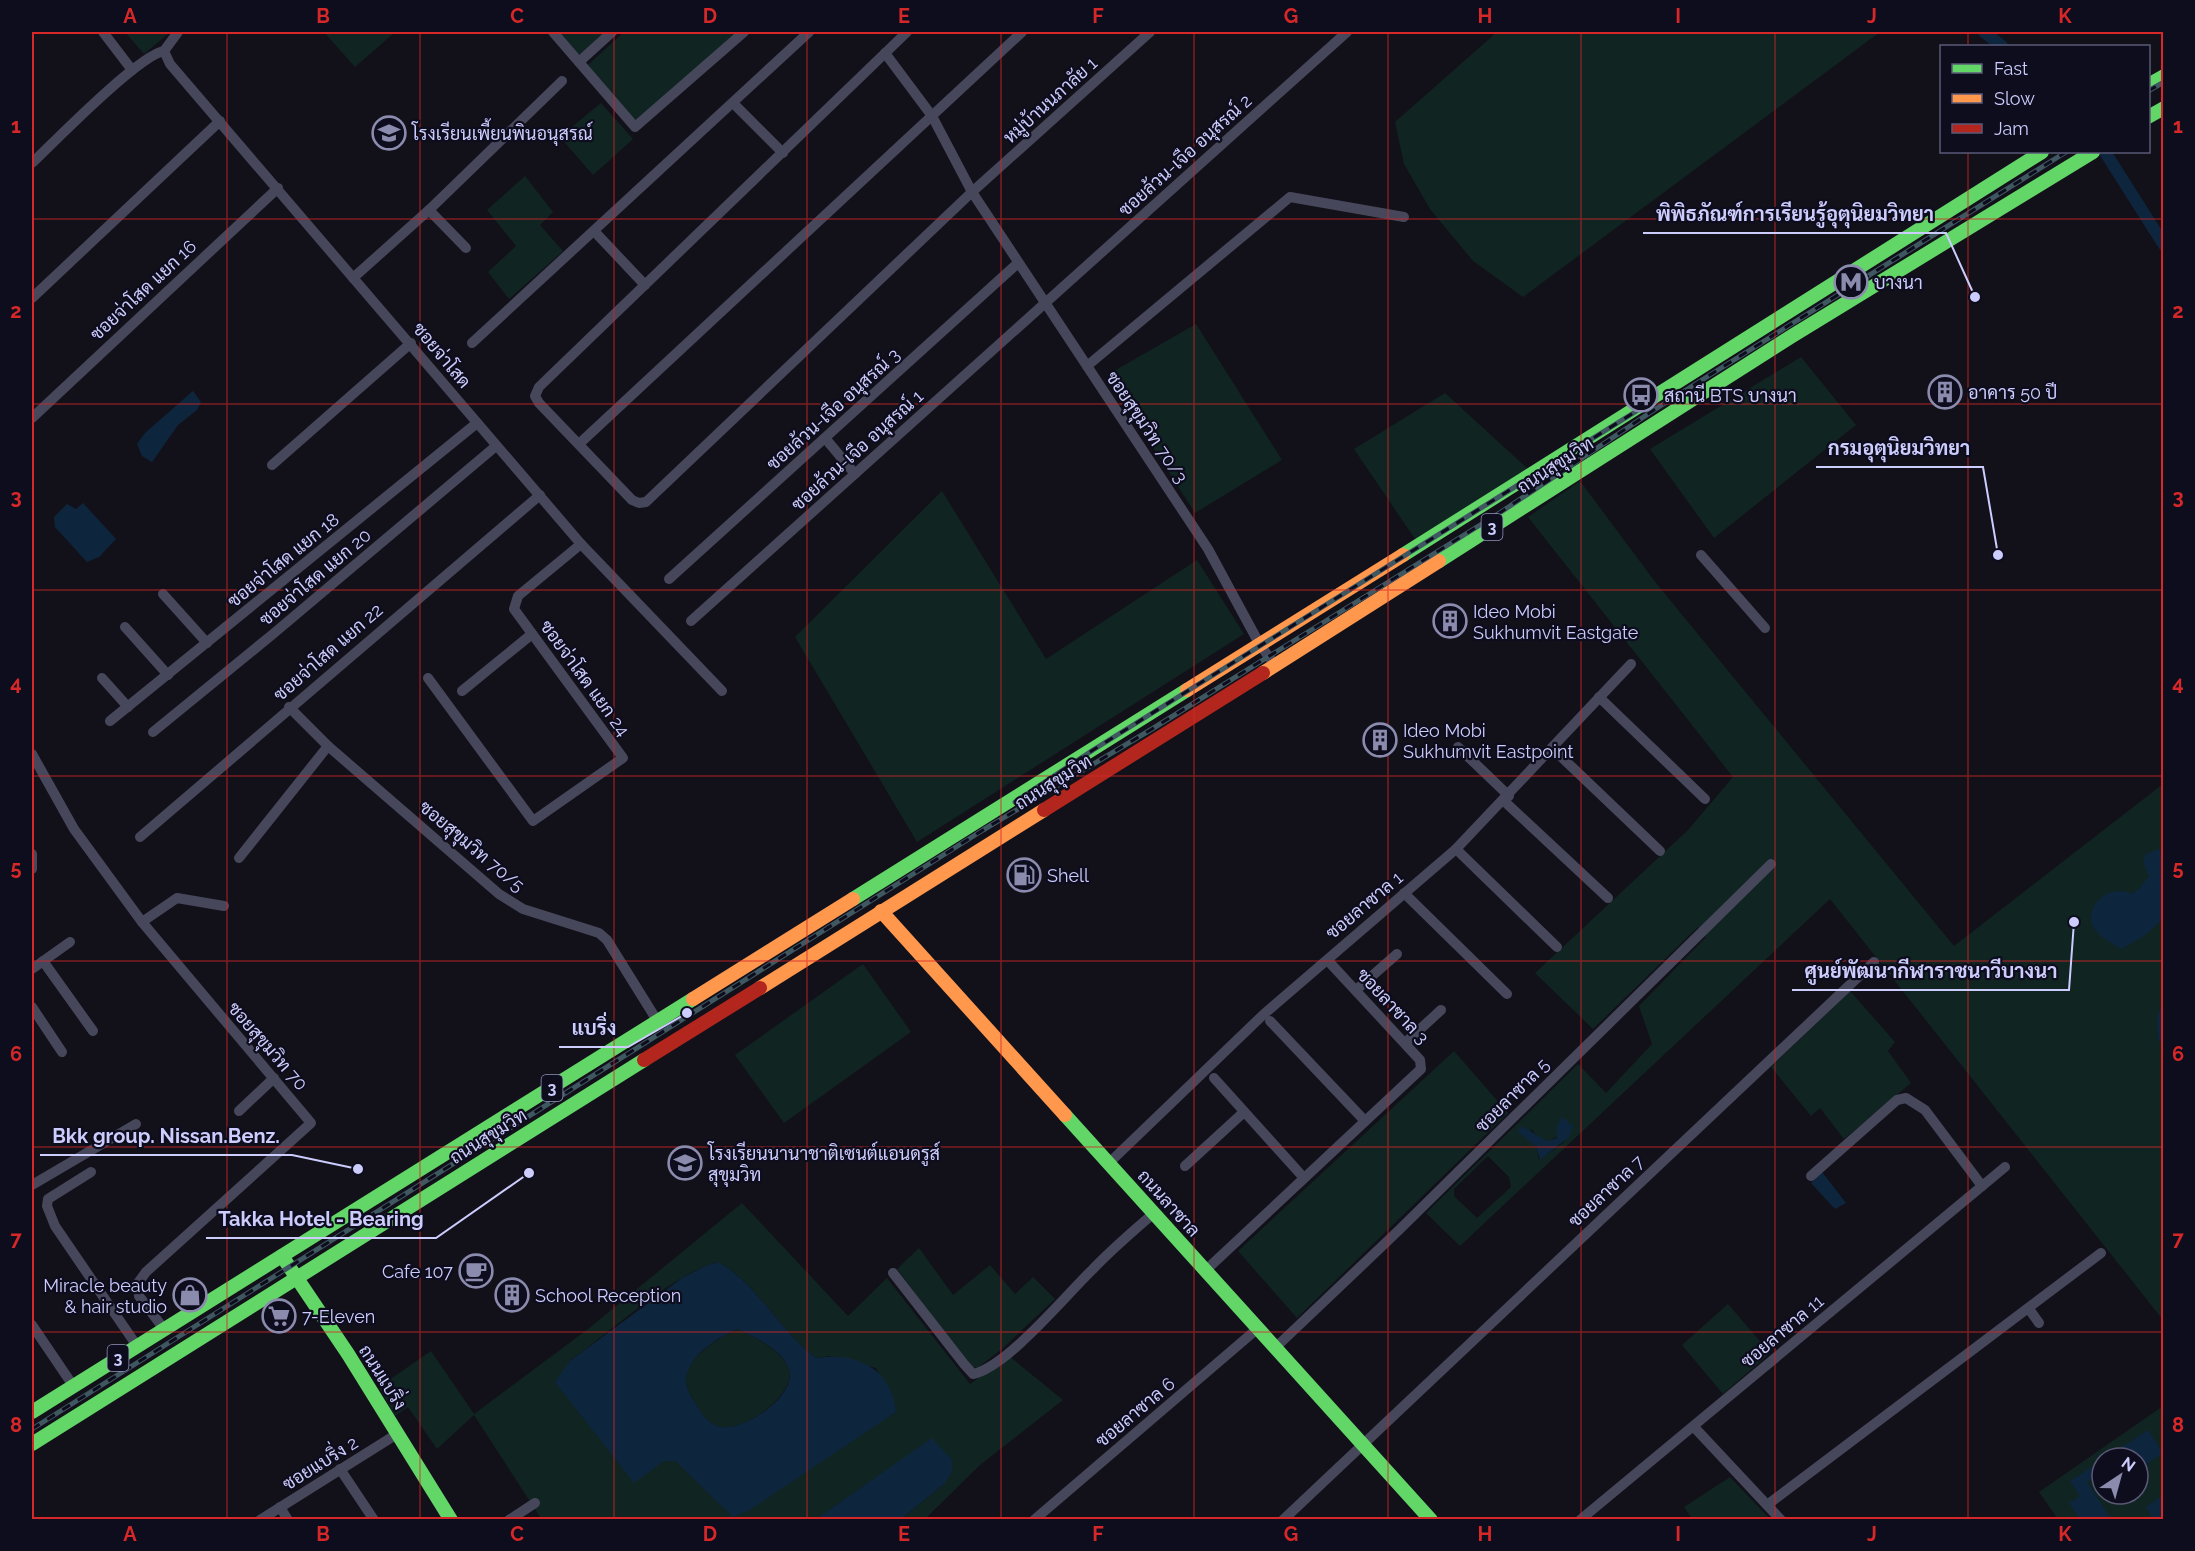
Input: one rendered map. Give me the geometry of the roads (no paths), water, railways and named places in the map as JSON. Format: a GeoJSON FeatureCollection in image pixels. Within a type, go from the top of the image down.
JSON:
{"type":"FeatureCollection","features":[{"type":"Feature","properties":{"kind":"main road"},"geometry":{"type":"LineString","coordinates":[[2150,84],[2163,76]]}},
{"type":"Feature","properties":{"kind":"main road"},"geometry":{"type":"LineString","coordinates":[[2150,116],[2163,108]]}},
{"type":"Feature","properties":{"kind":"main road","name":"ถนนสุขุมวิท"},"geometry":{"type":"LineString","coordinates":[[32,1412],[1260,645],[2040,153]]}},
{"type":"Feature","properties":{"kind":"main road","name":"ถนนสุขุมวิท"},"geometry":{"type":"LineString","coordinates":[[32,1444],[1275,665],[1792,336],[2091,153]]}},
{"type":"Feature","properties":{"kind":"main road","name":"ถนนลาซาล"},"geometry":{"type":"LineString","coordinates":[[865,892],[1431,1520]]}},
{"type":"Feature","properties":{"kind":"main road","name":"ถนนแบริ่ง"},"geometry":{"type":"LineString","coordinates":[[282,1256],[398,1434],[450,1519]]}},
{"type":"Feature","properties":{"kind":"street"},"geometry":{"type":"LineString","coordinates":[[103,32],[132,70]]}},
{"type":"Feature","properties":{"kind":"street"},"geometry":{"type":"LineString","coordinates":[[32,163],[132,70],[156,52],[164,51],[178,32]]}},
{"type":"Feature","properties":{"kind":"street"},"geometry":{"type":"LineString","coordinates":[[553,32],[635,127],[744,32]]}},
{"type":"Feature","properties":{"kind":"street"},"geometry":{"type":"LineString","coordinates":[[579,62],[612,32]]}},
{"type":"Feature","properties":{"kind":"street"},"geometry":{"type":"LineString","coordinates":[[472,343],[809,32]]}},
{"type":"Feature","properties":{"kind":"street"},"geometry":{"type":"LineString","coordinates":[[907,32],[539,387],[535,396],[579,444],[1022,32]]}},
{"type":"Feature","properties":{"kind":"street","name":"หมู่บ้านนภาลัย 1"},"geometry":{"type":"LineString","coordinates":[[579,444],[632,500],[639,503],[646,502],[972,192],[1150,32]]}},
{"type":"Feature","properties":{"kind":"street","name":"ซอยล้วน-เจือ อนุสรณ์ 2"},"geometry":{"type":"LineString","coordinates":[[1046,303],[1347,32]]}},
{"type":"Feature","properties":{"kind":"street","name":"ซอยจ่าโสด"},"geometry":{"type":"LineString","coordinates":[[164,51],[170,64],[581,544],[722,691]]}},
{"type":"Feature","properties":{"kind":"street","name":"ซอยสุขุมวิท 70/3"},"geometry":{"type":"LineString","coordinates":[[885,53],[933,116],[972,192],[1208,549],[1260,645],[1275,665]]}},
{"type":"Feature","properties":{"kind":"street"},"geometry":{"type":"LineString","coordinates":[[353,278],[429,210],[562,81]]}},
{"type":"Feature","properties":{"kind":"street"},"geometry":{"type":"LineString","coordinates":[[733,103],[783,153]]}},
{"type":"Feature","properties":{"kind":"street"},"geometry":{"type":"LineString","coordinates":[[32,298],[220,121]]}},
{"type":"Feature","properties":{"kind":"street","name":"ซอยจ่าโสด แยก 16"},"geometry":{"type":"LineString","coordinates":[[32,418],[278,188]]}},
{"type":"Feature","properties":{"kind":"street"},"geometry":{"type":"LineString","coordinates":[[1087,366],[1290,197],[1404,217]]}},
{"type":"Feature","properties":{"kind":"street"},"geometry":{"type":"LineString","coordinates":[[429,210],[466,248]]}},
{"type":"Feature","properties":{"kind":"street"},"geometry":{"type":"LineString","coordinates":[[594,231],[645,285]]}},
{"type":"Feature","properties":{"kind":"street","name":"ซอยล้วน-เจือ อนุสรณ์ 3"},"geometry":{"type":"LineString","coordinates":[[669,579],[1018,263]]}},
{"type":"Feature","properties":{"kind":"street","name":"ซอยล้วน-เจือ อนุสรณ์ 1"},"geometry":{"type":"LineString","coordinates":[[691,621],[1046,303]]}},
{"type":"Feature","properties":{"kind":"street"},"geometry":{"type":"LineString","coordinates":[[272,465],[411,343]]}},
{"type":"Feature","properties":{"kind":"street","name":"ซอยจ่าโสด แยก 18"},"geometry":{"type":"LineString","coordinates":[[110,721],[477,423]]}},
{"type":"Feature","properties":{"kind":"street"},"geometry":{"type":"LineString","coordinates":[[825,438],[855,474]]}},
{"type":"Feature","properties":{"kind":"street","name":"ซอยจ่าโสด แยก 20"},"geometry":{"type":"LineString","coordinates":[[153,732],[496,446]]}},
{"type":"Feature","properties":{"kind":"street","name":"ซอยจ่าโสด แยก 22"},"geometry":{"type":"LineString","coordinates":[[140,837],[220,771],[289,707],[540,495]]}},
{"type":"Feature","properties":{"kind":"street","name":"ซอยจ่าโสด แยก 24"},"geometry":{"type":"LineString","coordinates":[[428,678],[533,820],[623,758],[514,609],[514,602],[581,544]]}},
{"type":"Feature","properties":{"kind":"street"},"geometry":{"type":"LineString","coordinates":[[1701,555],[1765,628]]}},
{"type":"Feature","properties":{"kind":"street"},"geometry":{"type":"LineString","coordinates":[[163,594],[207,643]]}},
{"type":"Feature","properties":{"kind":"street"},"geometry":{"type":"LineString","coordinates":[[125,627],[168,675]]}},
{"type":"Feature","properties":{"kind":"street"},"geometry":{"type":"LineString","coordinates":[[462,691],[532,634]]}},
{"type":"Feature","properties":{"kind":"street","name":"ซอยลาซาล 1"},"geometry":{"type":"LineString","coordinates":[[1109,1163],[1273,1006],[1456,849],[1507,799],[1631,664]]}},
{"type":"Feature","properties":{"kind":"street"},"geometry":{"type":"LineString","coordinates":[[102,678],[128,707]]}},
{"type":"Feature","properties":{"kind":"street"},"geometry":{"type":"LineString","coordinates":[[1599,697],[1705,799]]}},
{"type":"Feature","properties":{"kind":"street","name":"ซอยสุขุมวิท 70/5"},"geometry":{"type":"LineString","coordinates":[[289,707],[328,746],[513,904],[599,933],[607,940],[658,1022]]}},
{"type":"Feature","properties":{"kind":"street"},"geometry":{"type":"LineString","coordinates":[[239,858],[328,746]]}},
{"type":"Feature","properties":{"kind":"street"},"geometry":{"type":"LineString","coordinates":[[1458,747],[1507,799],[1608,898]]}},
{"type":"Feature","properties":{"kind":"street"},"geometry":{"type":"LineString","coordinates":[[1552,748],[1660,851]]}},
{"type":"Feature","properties":{"kind":"street","name":"ซอยสุขุมวิท 70"},"geometry":{"type":"LineString","coordinates":[[32,754],[74,829],[142,922],[311,1122],[146,1272],[138,1282],[139,1296],[164,1329]]}},
{"type":"Feature","properties":{"kind":"street"},"geometry":{"type":"LineString","coordinates":[[1456,849],[1557,947]]}},
{"type":"Feature","properties":{"kind":"street"},"geometry":{"type":"LineString","coordinates":[[32,854],[32,869]]}},
{"type":"Feature","properties":{"kind":"street","name":"ซอยลาซาล 5"},"geometry":{"type":"LineString","coordinates":[[1275,1348],[1398,1232],[1771,864]]}},
{"type":"Feature","properties":{"kind":"street"},"geometry":{"type":"LineString","coordinates":[[1404,893],[1507,994]]}},
{"type":"Feature","properties":{"kind":"street"},"geometry":{"type":"LineString","coordinates":[[142,922],[177,897],[224,906]]}},
{"type":"Feature","properties":{"kind":"street"},"geometry":{"type":"LineString","coordinates":[[32,969],[70,942]]}},
{"type":"Feature","properties":{"kind":"street"},"geometry":{"type":"LineString","coordinates":[[1356,990],[1397,954]]}},
{"type":"Feature","properties":{"kind":"street"},"geometry":{"type":"LineString","coordinates":[[43,961],[93,1031]]}},
{"type":"Feature","properties":{"kind":"street","name":"ซอยลาซาล 7"},"geometry":{"type":"LineString","coordinates":[[1283,1520],[1874,962]]}},
{"type":"Feature","properties":{"kind":"street","name":"ซอยลาซาล 3"},"geometry":{"type":"LineString","coordinates":[[1205,1271],[1421,1069],[1420,1060],[1331,964]]}},
{"type":"Feature","properties":{"kind":"street"},"geometry":{"type":"LineString","coordinates":[[32,1007],[62,1052]]}},
{"type":"Feature","properties":{"kind":"street"},"geometry":{"type":"LineString","coordinates":[[1405,1043],[1441,1010]]}},
{"type":"Feature","properties":{"kind":"street"},"geometry":{"type":"LineString","coordinates":[[1270,1021],[1365,1121]]}},
{"type":"Feature","properties":{"kind":"street"},"geometry":{"type":"LineString","coordinates":[[239,1111],[274,1078]]}},
{"type":"Feature","properties":{"kind":"street"},"geometry":{"type":"LineString","coordinates":[[1214,1078],[1304,1178]]}},
{"type":"Feature","properties":{"kind":"street"},"geometry":{"type":"LineString","coordinates":[[1810,1176],[1897,1100],[1906,1098],[1925,1110],[1982,1186]]}},
{"type":"Feature","properties":{"kind":"street"},"geometry":{"type":"LineString","coordinates":[[1185,1166],[1244,1112]]}},
{"type":"Feature","properties":{"kind":"street"},"geometry":{"type":"LineString","coordinates":[[32,1185],[136,1124]]}},
{"type":"Feature","properties":{"kind":"street","name":"ซอยลาซาล 11"},"geometry":{"type":"LineString","coordinates":[[1580,1520],[2005,1167]]}},
{"type":"Feature","properties":{"kind":"street"},"geometry":{"type":"LineString","coordinates":[[91,1172],[56,1192],[48,1199],[47,1206],[55,1226],[137,1346]]}},
{"type":"Feature","properties":{"kind":"street"},"geometry":{"type":"LineString","coordinates":[[893,1273],[973,1374],[1004,1357],[1096,1266],[1154,1213]]}},
{"type":"Feature","properties":{"kind":"street"},"geometry":{"type":"LineString","coordinates":[[1767,1505],[2029,1310],[2101,1253]]}},
{"type":"Feature","properties":{"kind":"street"},"geometry":{"type":"LineString","coordinates":[[2029,1310],[2039,1323]]}},
{"type":"Feature","properties":{"kind":"street"},"geometry":{"type":"LineString","coordinates":[[32,1325],[74,1387]]}},
{"type":"Feature","properties":{"kind":"street","name":"ซอยลาซาล 6"},"geometry":{"type":"LineString","coordinates":[[1034,1520],[1257,1329]]}},
{"type":"Feature","properties":{"kind":"street"},"geometry":{"type":"LineString","coordinates":[[1694,1427],[1781,1520]]}},
{"type":"Feature","properties":{"kind":"street","name":"ซอยแบริ่ง 2"},"geometry":{"type":"LineString","coordinates":[[260,1520],[398,1434]]}},
{"type":"Feature","properties":{"kind":"street"},"geometry":{"type":"LineString","coordinates":[[340,1469],[374,1520]]}},
{"type":"Feature","properties":{"kind":"street"},"geometry":{"type":"LineString","coordinates":[[508,1520],[535,1503]]}},
{"type":"Feature","properties":{"kind":"street"},"geometry":{"type":"LineString","coordinates":[[280,1507],[288,1520]]}},
{"type":"Feature","properties":{"kind":"water"},"geometry":{"type":"Polygon","coordinates":[[[193,391],[201,402],[197,410],[178,425],[152,462],[142,456],[137,444],[145,433],[193,391]]]}},
{"type":"Feature","properties":{"kind":"water"},"geometry":{"type":"Polygon","coordinates":[[[83,503],[116,539],[99,557],[87,562],[55,527],[54,517],[67,504],[76,509],[83,503]]]}},
{"type":"Feature","properties":{"kind":"water"},"geometry":{"type":"Polygon","coordinates":[[[2159,849],[2163,852],[2163,919],[2144,936],[2121,949],[2097,932],[2092,924],[2093,908],[2105,895],[2123,891],[2132,894],[2140,888],[2149,876],[2143,862],[2146,854],[2159,849]]]}},
{"type":"Feature","properties":{"kind":"water"},"geometry":{"type":"Polygon","coordinates":[[[2163,1000],[2163,1044],[2158,1040],[2157,1018],[2163,1000]]]}},
{"type":"Feature","properties":{"kind":"water"},"geometry":{"type":"Polygon","coordinates":[[[1562,1117],[1573,1126],[1569,1137],[1540,1160],[1536,1147],[1517,1131],[1522,1126],[1547,1141],[1557,1138],[1557,1126],[1562,1117]]]}},
{"type":"Feature","properties":{"kind":"water"},"geometry":{"type":"Polygon","coordinates":[[[1822,1172],[1846,1203],[1835,1209],[1811,1183],[1822,1172]]]}},
{"type":"Feature","properties":{"kind":"water"},"geometry":{"type":"Polygon","coordinates":[[[718,1262],[732,1271],[757,1295],[791,1335],[816,1358],[845,1358],[870,1366],[887,1384],[896,1412],[748,1511],[733,1517],[675,1461],[664,1461],[634,1483],[555,1382],[570,1361],[682,1278],[718,1262]],[[738,1329],[706,1347],[693,1361],[686,1377],[690,1394],[705,1418],[721,1427],[743,1423],[768,1409],[786,1389],[790,1378],[788,1367],[779,1354],[738,1329]]]}},
{"type":"Feature","properties":{"kind":"water"},"geometry":{"type":"Polygon","coordinates":[[[2148,1430],[2163,1453],[2150,1462],[2150,1446],[2123,1446],[2148,1430]]]}},
{"type":"Feature","properties":{"kind":"water"},"geometry":{"type":"Polygon","coordinates":[[[932,1438],[952,1460],[952,1472],[944,1484],[901,1519],[816,1519],[932,1438]]]}},
{"type":"Feature","properties":{"kind":"water"},"geometry":{"type":"Polygon","coordinates":[[[2090,1468],[2090,1480],[2087,1482],[2090,1487],[2090,1506],[2103,1506],[2111,1519],[2080,1519],[2069,1503],[2080,1496],[2070,1481],[2090,1468]]]}},
{"type":"Feature","properties":{"kind":"water"},"geometry":{"type":"Polygon","coordinates":[[[2163,1495],[2163,1519],[2153,1519],[2146,1507],[2163,1495]]]}},
{"type":"Feature","properties":{"kind":"waterway"},"geometry":{"type":"LineString","coordinates":[[1984,32],[2001,45]]}},
{"type":"Feature","properties":{"kind":"waterway"},"geometry":{"type":"LineString","coordinates":[[2106,153],[2164,245]]}},
{"type":"Feature","properties":{"kind":"railway"},"geometry":{"type":"LineString","coordinates":[[2150,90],[2164,82]]}},
{"type":"Feature","properties":{"kind":"railway"},"geometry":{"type":"LineString","coordinates":[[32,1429],[983,830],[1152,729],[1501,512],[1654,410],[2064,153]]}},
{"type":"Feature","properties":{"kind":"railway"},"geometry":{"type":"LineString","coordinates":[[1015,802],[1093,750],[1643,407]]}},
{"type":"Feature","properties":{"kind":"place","name":"โรงเรียนเพี้ยนพินอนุสรณ์"},"geometry":{"type":"Point","coordinates":[389,133]}},
{"type":"Feature","properties":{"kind":"place","name":"บางนา"},"geometry":{"type":"Point","coordinates":[1851,282]}},
{"type":"Feature","properties":{"kind":"place","name":"พิพิธภัณฑ์การเรียนรู้อุตุนิยมวิทยา"},"geometry":{"type":"Point","coordinates":[1975,297]}},
{"type":"Feature","properties":{"kind":"place","name":"อาคาร 50 ปี"},"geometry":{"type":"Point","coordinates":[1945,392]}},
{"type":"Feature","properties":{"kind":"place","name":"สถานี BTS บางนา"},"geometry":{"type":"Point","coordinates":[1641,395]}},
{"type":"Feature","properties":{"kind":"place","name":"กรมอุตุนิยมวิทยา"},"geometry":{"type":"Point","coordinates":[1998,555]}},
{"type":"Feature","properties":{"kind":"place","name":"Ideo Mobi Sukhumvit Eastgate"},"geometry":{"type":"Point","coordinates":[1450,621]}},
{"type":"Feature","properties":{"kind":"place","name":"Ideo Mobi Sukhumvit Eastpoint"},"geometry":{"type":"Point","coordinates":[1380,740]}},
{"type":"Feature","properties":{"kind":"place","name":"Shell"},"geometry":{"type":"Point","coordinates":[1024,875]}},
{"type":"Feature","properties":{"kind":"place","name":"ศูนย์พัฒนากีฬาราชนาวีบางนา"},"geometry":{"type":"Point","coordinates":[2074,922]}},
{"type":"Feature","properties":{"kind":"place","name":"แบริ่ง"},"geometry":{"type":"Point","coordinates":[687,1013]}},
{"type":"Feature","properties":{"kind":"place","name":"โรงเรียนนานาชาติเซนต์แอนดรูส์ สุขุมวิท"},"geometry":{"type":"Point","coordinates":[685,1163]}},
{"type":"Feature","properties":{"kind":"place","name":"Bkk group. Nissan.Benz."},"geometry":{"type":"Point","coordinates":[358,1169]}},
{"type":"Feature","properties":{"kind":"place","name":"Takka Hotel - Bearing"},"geometry":{"type":"Point","coordinates":[529,1173]}},
{"type":"Feature","properties":{"kind":"place","name":"Cafe 107"},"geometry":{"type":"Point","coordinates":[476,1271]}},
{"type":"Feature","properties":{"kind":"place","name":"Miracle beauty & hair studio"},"geometry":{"type":"Point","coordinates":[190,1295]}},
{"type":"Feature","properties":{"kind":"place","name":"School Reception"},"geometry":{"type":"Point","coordinates":[512,1295]}},
{"type":"Feature","properties":{"kind":"place","name":"7-Eleven"},"geometry":{"type":"Point","coordinates":[279,1316]}}]}
